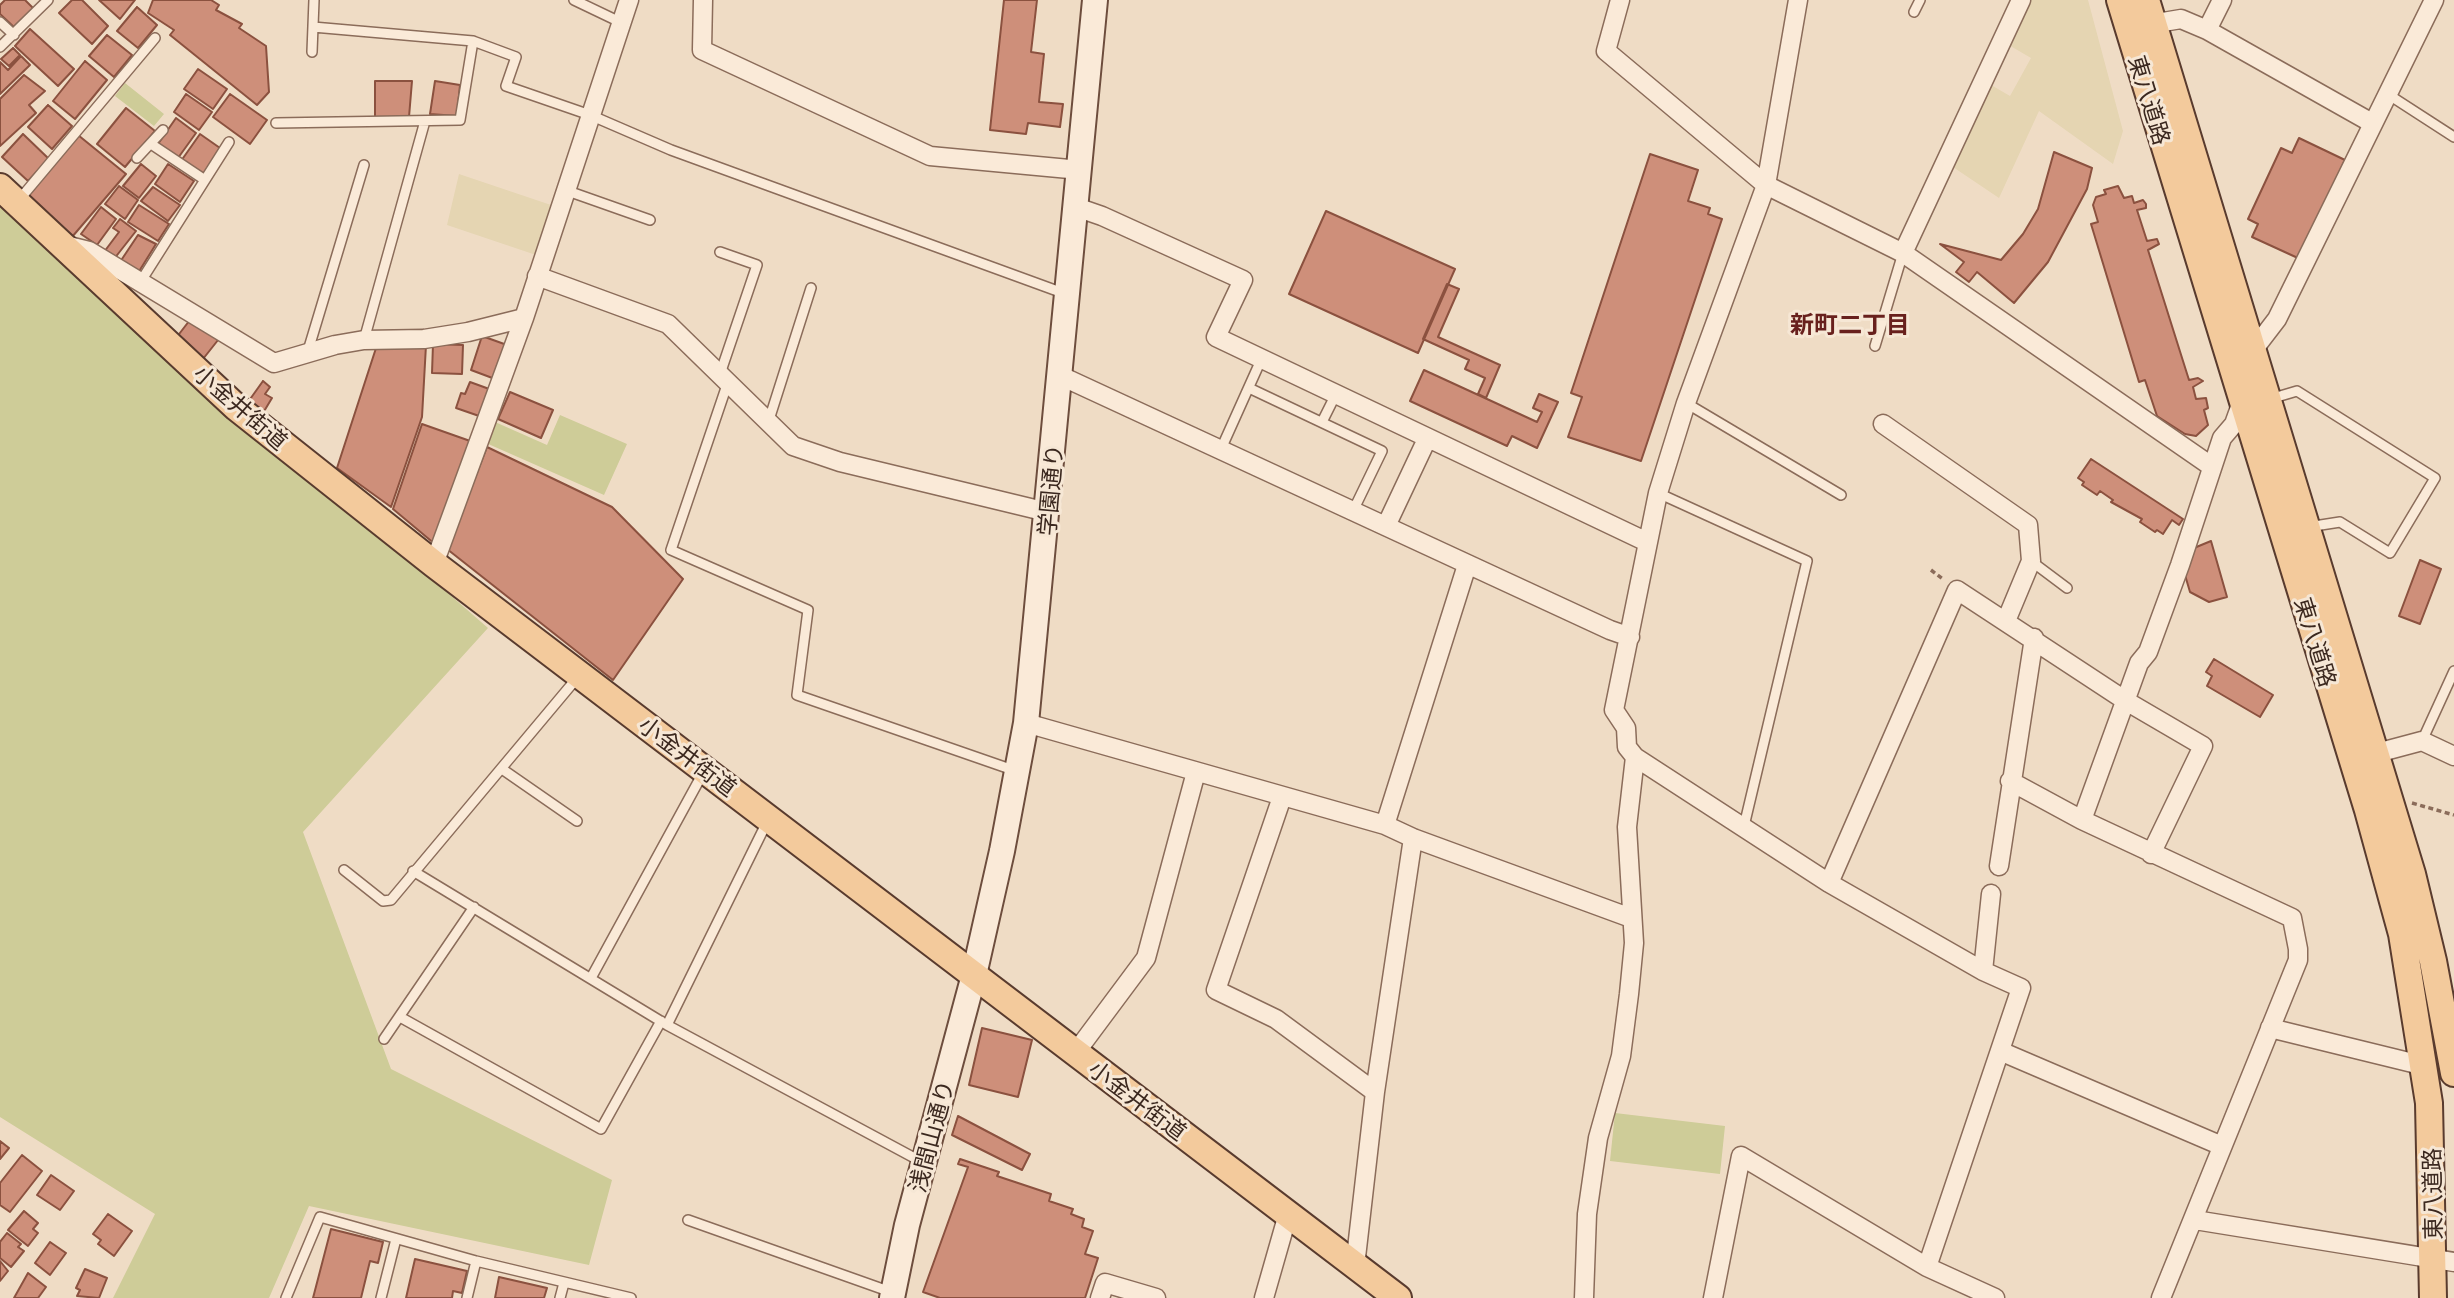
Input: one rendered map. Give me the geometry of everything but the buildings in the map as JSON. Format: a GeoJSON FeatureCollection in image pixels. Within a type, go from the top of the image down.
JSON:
{"type":"FeatureCollection","features":[{"type":"Feature","properties":{"kind":"main road","name":"東八道路"},"geometry":{"type":"LineString","coordinates":[[2120,0],[2368,810],[2402,934],[2425,1066],[2444,1260],[2433,1298]]}},
{"type":"Feature","properties":{"kind":"main road","name":"東八道路"},"geometry":{"type":"LineString","coordinates":[[2149,12],[2390,797],[2433,961],[2454,1073]]}},
{"type":"Feature","properties":{"kind":"main road","name":"小金井街道"},"geometry":{"type":"LineString","coordinates":[[8,195],[236,407],[434,565],[705,768],[1398,1298]]}},
{"type":"Feature","properties":{"kind":"street"},"geometry":{"type":"LineString","coordinates":[[434,565],[524,318],[629,0]]}},
{"type":"Feature","properties":{"kind":"street"},"geometry":{"type":"LineString","coordinates":[[703,0],[702,50],[930,156],[1080,170]]}},
{"type":"Feature","properties":{"kind":"street","name":"学園通り"},"geometry":{"type":"LineString","coordinates":[[974,975],[1026,723],[1095,0]]}},
{"type":"Feature","properties":{"kind":"street"},"geometry":{"type":"LineString","coordinates":[[1620,0],[1605,51],[1766,185],[1903,253],[2211,466]]}},
{"type":"Feature","properties":{"kind":"street"},"geometry":{"type":"LineString","coordinates":[[1797,0],[1766,185],[1686,402],[1658,493],[1614,710],[1626,727],[1627,747],[1636,757],[1829,883],[1983,971],[2021,988],[1927,1267]]}},
{"type":"Feature","properties":{"kind":"street"},"geometry":{"type":"LineString","coordinates":[[1903,253],[2021,0]]}},
{"type":"Feature","properties":{"kind":"street"},"geometry":{"type":"LineString","coordinates":[[2207,30],[2222,0]]}},
{"type":"Feature","properties":{"kind":"street"},"geometry":{"type":"LineString","coordinates":[[2082,820],[2175,577],[2211,466],[2222,438],[2234,425],[2253,349],[2277,319],[2434,0]]}},
{"type":"Feature","properties":{"kind":"street"},"geometry":{"type":"LineString","coordinates":[[2149,12],[2181,19],[2207,30],[2372,123]]}},
{"type":"Feature","properties":{"kind":"street"},"geometry":{"type":"LineString","coordinates":[[1076,207],[1102,216],[1243,280],[1216,337],[1335,396],[1647,542]]}},
{"type":"Feature","properties":{"kind":"street"},"geometry":{"type":"LineString","coordinates":[[61,244],[89,251],[274,363],[335,345],[364,340],[424,339],[468,332],[524,318]]}},
{"type":"Feature","properties":{"kind":"street"},"geometry":{"type":"LineString","coordinates":[[537,276],[668,324],[793,446],[839,462],[1047,512]]}},
{"type":"Feature","properties":{"kind":"street"},"geometry":{"type":"LineString","coordinates":[[1061,376],[1467,565],[1630,637]]}},
{"type":"Feature","properties":{"kind":"street"},"geometry":{"type":"LineString","coordinates":[[1883,424],[2028,525],[2031,561],[2006,621]]}},
{"type":"Feature","properties":{"kind":"street"},"geometry":{"type":"LineString","coordinates":[[1386,526],[1427,439]]}},
{"type":"Feature","properties":{"kind":"street"},"geometry":{"type":"LineString","coordinates":[[1385,825],[1467,565]]}},
{"type":"Feature","properties":{"kind":"street"},"geometry":{"type":"LineString","coordinates":[[1829,883],[1957,590],[2034,638],[2126,701],[2203,746],[2151,854]]}},
{"type":"Feature","properties":{"kind":"street"},"geometry":{"type":"LineString","coordinates":[[1999,866],[2034,638]]}},
{"type":"Feature","properties":{"kind":"street"},"geometry":{"type":"LineString","coordinates":[[1026,723],[1385,825],[1413,838],[1631,918]]}},
{"type":"Feature","properties":{"kind":"street"},"geometry":{"type":"LineString","coordinates":[[2377,753],[2422,741],[2454,756]]}},
{"type":"Feature","properties":{"kind":"street"},"geometry":{"type":"LineString","coordinates":[[1584,1298],[1587,1214],[1598,1138],[1621,1056],[1634,943],[1627,827],[1636,757]]}},
{"type":"Feature","properties":{"kind":"street"},"geometry":{"type":"LineString","coordinates":[[1076,1052],[1146,958],[1196,772]]}},
{"type":"Feature","properties":{"kind":"street"},"geometry":{"type":"LineString","coordinates":[[2010,781],[2151,854],[2292,918],[2298,960],[2222,1146],[2195,1220],[2161,1298]]}},
{"type":"Feature","properties":{"kind":"street"},"geometry":{"type":"LineString","coordinates":[[1282,797],[1216,990],[1276,1019],[1375,1092]]}},
{"type":"Feature","properties":{"kind":"street"},"geometry":{"type":"LineString","coordinates":[[1355,1266],[1375,1092],[1413,838]]}},
{"type":"Feature","properties":{"kind":"street"},"geometry":{"type":"LineString","coordinates":[[1983,971],[1992,894]]}},
{"type":"Feature","properties":{"kind":"street","name":"浅間山通り"},"geometry":{"type":"LineString","coordinates":[[892,1295],[923,1163],[974,975]]}},
{"type":"Feature","properties":{"kind":"street"},"geometry":{"type":"LineString","coordinates":[[2270,1028],[2425,1066]]}},
{"type":"Feature","properties":{"kind":"street"},"geometry":{"type":"LineString","coordinates":[[2000,1051],[2222,1146]]}},
{"type":"Feature","properties":{"kind":"street"},"geometry":{"type":"LineString","coordinates":[[1713,1298],[1741,1156],[1927,1267],[1995,1298]]}},
{"type":"Feature","properties":{"kind":"street"},"geometry":{"type":"LineString","coordinates":[[1264,1298],[1288,1214]]}},
{"type":"Feature","properties":{"kind":"street"},"geometry":{"type":"LineString","coordinates":[[2195,1220],[2444,1260]]}},
{"type":"Feature","properties":{"kind":"street"},"geometry":{"type":"LineString","coordinates":[[1100,1298],[1105,1283],[1156,1298]]}},
{"type":"Feature","properties":{"kind":"lane"},"geometry":{"type":"LineString","coordinates":[[0,47],[48,0]]}},
{"type":"Feature","properties":{"kind":"lane"},"geometry":{"type":"LineString","coordinates":[[312,52],[314,0]]}},
{"type":"Feature","properties":{"kind":"lane"},"geometry":{"type":"LineString","coordinates":[[574,0],[620,22]]}},
{"type":"Feature","properties":{"kind":"lane"},"geometry":{"type":"LineString","coordinates":[[1914,12],[1920,0]]}},
{"type":"Feature","properties":{"kind":"lane"},"geometry":{"type":"LineString","coordinates":[[0,22],[14,35]]}},
{"type":"Feature","properties":{"kind":"lane"},"geometry":{"type":"LineString","coordinates":[[313,27],[473,41],[516,57],[506,86],[590,116],[671,150],[1068,294]]}},
{"type":"Feature","properties":{"kind":"lane"},"geometry":{"type":"LineString","coordinates":[[8,195],[155,38]]}},
{"type":"Feature","properties":{"kind":"lane"},"geometry":{"type":"LineString","coordinates":[[276,123],[460,120],[473,41]]}},
{"type":"Feature","properties":{"kind":"lane"},"geometry":{"type":"LineString","coordinates":[[2386,93],[2454,137]]}},
{"type":"Feature","properties":{"kind":"lane"},"geometry":{"type":"LineString","coordinates":[[364,340],[425,121]]}},
{"type":"Feature","properties":{"kind":"lane"},"geometry":{"type":"LineString","coordinates":[[138,159],[163,130]]}},
{"type":"Feature","properties":{"kind":"lane"},"geometry":{"type":"LineString","coordinates":[[141,281],[229,142]]}},
{"type":"Feature","properties":{"kind":"lane"},"geometry":{"type":"LineString","coordinates":[[150,144],[205,180]]}},
{"type":"Feature","properties":{"kind":"lane"},"geometry":{"type":"LineString","coordinates":[[307,355],[364,165]]}},
{"type":"Feature","properties":{"kind":"lane"},"geometry":{"type":"LineString","coordinates":[[565,190],[650,220]]}},
{"type":"Feature","properties":{"kind":"lane"},"geometry":{"type":"LineString","coordinates":[[720,252],[757,265],[671,550],[808,610],[797,695],[1017,772]]}},
{"type":"Feature","properties":{"kind":"lane"},"geometry":{"type":"LineString","coordinates":[[1875,346],[1903,253]]}},
{"type":"Feature","properties":{"kind":"lane"},"geometry":{"type":"LineString","coordinates":[[768,423],[811,289]]}},
{"type":"Feature","properties":{"kind":"lane"},"geometry":{"type":"LineString","coordinates":[[1221,449],[1261,360]]}},
{"type":"Feature","properties":{"kind":"lane"},"geometry":{"type":"LineString","coordinates":[[1249,388],[1382,451],[1353,510]]}},
{"type":"Feature","properties":{"kind":"lane"},"geometry":{"type":"LineString","coordinates":[[2269,400],[2297,391],[2435,478],[2390,553],[2340,522],[2308,527]]}},
{"type":"Feature","properties":{"kind":"lane"},"geometry":{"type":"LineString","coordinates":[[1322,422],[1335,396]]}},
{"type":"Feature","properties":{"kind":"lane"},"geometry":{"type":"LineString","coordinates":[[1686,402],[1842,495]]}},
{"type":"Feature","properties":{"kind":"lane"},"geometry":{"type":"LineString","coordinates":[[1658,493],[1807,561],[1744,826]]}},
{"type":"Feature","properties":{"kind":"lane"},"geometry":{"type":"LineString","coordinates":[[2031,561],[2067,588]]}},
{"type":"Feature","properties":{"kind":"lane"},"geometry":{"type":"LineString","coordinates":[[2422,741],[2454,671]]}},
{"type":"Feature","properties":{"kind":"lane"},"geometry":{"type":"LineString","coordinates":[[344,870],[383,901],[391,900],[580,674]]}},
{"type":"Feature","properties":{"kind":"lane"},"geometry":{"type":"LineString","coordinates":[[591,978],[705,768]]}},
{"type":"Feature","properties":{"kind":"lane"},"geometry":{"type":"LineString","coordinates":[[502,769],[577,821]]}},
{"type":"Feature","properties":{"kind":"lane"},"geometry":{"type":"LineString","coordinates":[[400,1017],[601,1129],[664,1023],[768,818]]}},
{"type":"Feature","properties":{"kind":"lane"},"geometry":{"type":"LineString","coordinates":[[413,871],[664,1023],[923,1163]]}},
{"type":"Feature","properties":{"kind":"lane"},"geometry":{"type":"LineString","coordinates":[[384,1039],[474,907]]}},
{"type":"Feature","properties":{"kind":"lane"},"geometry":{"type":"LineString","coordinates":[[286,1298],[320,1217],[476,1261],[631,1298]]}},
{"type":"Feature","properties":{"kind":"lane"},"geometry":{"type":"LineString","coordinates":[[688,1220],[892,1295]]}},
{"type":"Feature","properties":{"kind":"lane"},"geometry":{"type":"LineString","coordinates":[[381,1298],[396,1239]]}},
{"type":"Feature","properties":{"kind":"lane"},"geometry":{"type":"LineString","coordinates":[[467,1298],[476,1261]]}},
{"type":"Feature","properties":{"kind":"lane"},"geometry":{"type":"LineString","coordinates":[[560,1298],[564,1283]]}},
{"type":"Feature","properties":{"kind":"path"},"geometry":{"type":"LineString","coordinates":[[2390,797],[2454,815]]}},
{"type":"Feature","properties":{"kind":"shaded area"},"geometry":{"type":"Polygon","coordinates":[[[2029,0],[2088,0],[2123,131],[2113,164],[2039,111],[1999,198],[1947,163],[1986,82],[2010,96],[2031,58],[2007,44],[2029,0]]]}},
{"type":"Feature","properties":{"kind":"shaded area"},"geometry":{"type":"Polygon","coordinates":[[[125,83],[164,114],[154,126],[115,96],[125,83]]]}},
{"type":"Feature","properties":{"kind":"shaded area"},"geometry":{"type":"Polygon","coordinates":[[[459,174],[551,205],[536,255],[447,225],[459,174]]]}},
{"type":"Feature","properties":{"kind":"shaded area"},"geometry":{"type":"Polygon","coordinates":[[[0,203],[488,628],[303,832],[391,1069],[612,1180],[589,1265],[309,1206],[269,1298],[113,1298],[155,1214],[0,1117],[0,203]]]}},
{"type":"Feature","properties":{"kind":"shaded area"},"geometry":{"type":"Polygon","coordinates":[[[560,415],[627,444],[604,495],[486,443],[495,422],[547,445],[560,415]]]}},
{"type":"Feature","properties":{"kind":"shaded area"},"geometry":{"type":"Polygon","coordinates":[[[1615,1113],[1725,1126],[1720,1174],[1610,1161],[1615,1113]]]}},
{"type":"Feature","properties":{"kind":"district","name":"新町二丁目"},"geometry":{"type":"Point","coordinates":[1850,324]}}]}
